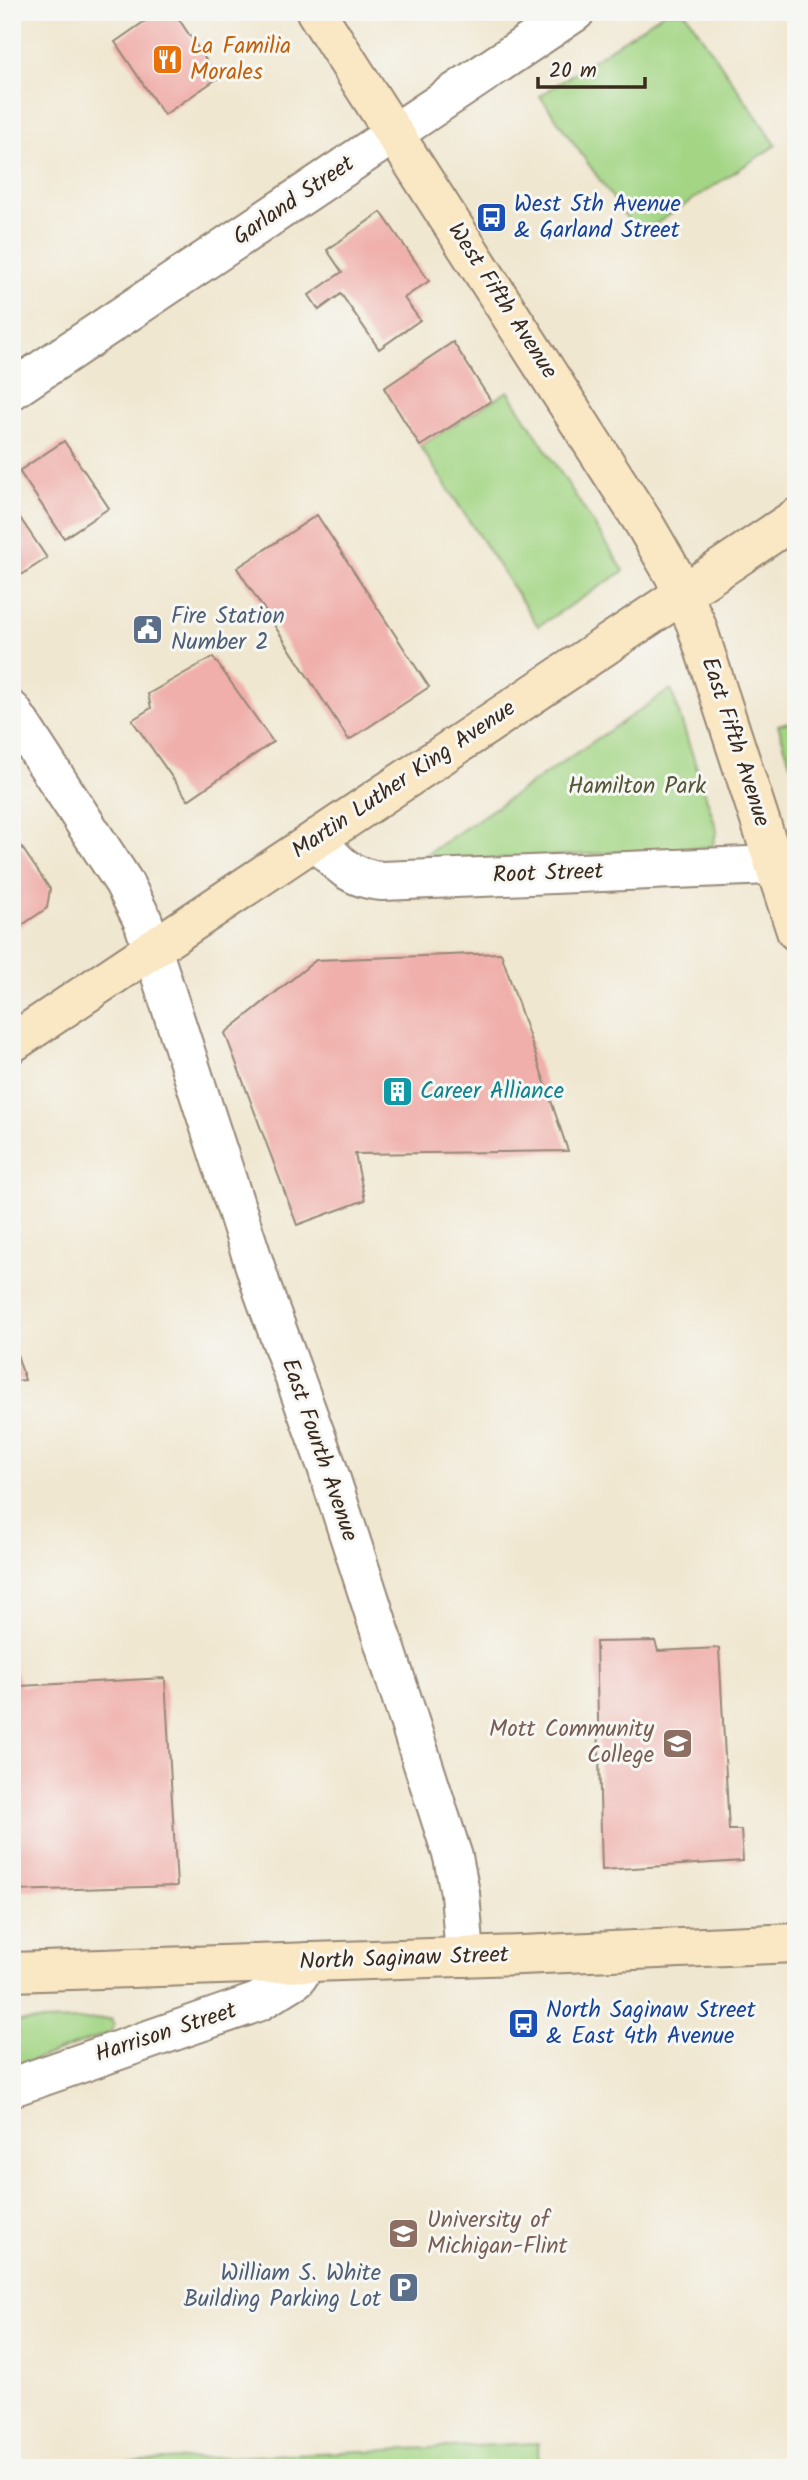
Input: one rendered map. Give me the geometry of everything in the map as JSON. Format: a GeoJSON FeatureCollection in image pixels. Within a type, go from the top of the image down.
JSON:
{"type":"FeatureCollection","features":[{"type":"Feature","properties":{"kind":"main road","name":"West Fifth Avenue"},"geometry":{"type":"LineString","coordinates":[[316,12],[639,514],[683,593]]}},
{"type":"Feature","properties":{"kind":"main road","name":"Martin Luther King Avenue"},"geometry":{"type":"LineString","coordinates":[[12,1043],[796,518]]}},
{"type":"Feature","properties":{"kind":"main road","name":"East Fifth Avenue"},"geometry":{"type":"LineString","coordinates":[[683,593],[785,864],[796,931]]}},
{"type":"Feature","properties":{"kind":"main road","name":"North Saginaw Street"},"geometry":{"type":"LineString","coordinates":[[12,1972],[796,1943]]}},
{"type":"Feature","properties":{"kind":"street","name":"Garland Street"},"geometry":{"type":"LineString","coordinates":[[12,390],[575,12]]}},
{"type":"Feature","properties":{"kind":"street","name":"East Fourth Avenue"},"geometry":{"type":"LineString","coordinates":[[12,712],[124,883],[143,921],[263,1291],[326,1464],[453,1857],[461,1905],[465,1957]]}},
{"type":"Feature","properties":{"kind":"street","name":"Root Street"},"geometry":{"type":"LineString","coordinates":[[318,838],[333,859],[350,872],[370,880],[382,881],[785,864]]}},
{"type":"Feature","properties":{"kind":"street","name":"Harrison Street"},"geometry":{"type":"LineString","coordinates":[[12,2087],[258,2002],[297,1978],[307,1962]]}},
{"type":"Feature","properties":{"kind":"green space"},"geometry":{"type":"Polygon","coordinates":[[[665,12],[685,12],[776,145],[639,235],[540,96],[665,12]]]}},
{"type":"Feature","properties":{"kind":"green space"},"geometry":{"type":"Polygon","coordinates":[[[508,391],[624,571],[538,626],[420,446],[508,391]]]}},
{"type":"Feature","properties":{"kind":"green space","name":"Hamilton Park"},"geometry":{"type":"Polygon","coordinates":[[[671,689],[717,830],[712,847],[412,864],[671,689]]]}},
{"type":"Feature","properties":{"kind":"green space"},"geometry":{"type":"Polygon","coordinates":[[[796,720],[796,781],[778,725],[796,720]]]}},
{"type":"Feature","properties":{"kind":"green space"},"geometry":{"type":"Polygon","coordinates":[[[111,2019],[114,2025],[112,2032],[12,2068],[12,2022],[111,2019]]]}},
{"type":"Feature","properties":{"kind":"green space"},"geometry":{"type":"Polygon","coordinates":[[[538,2443],[539,2468],[12,2468],[12,2467],[538,2443]]]}},
{"type":"Feature","properties":{"kind":"building","name":"La Familia Morales"},"geometry":{"type":"Polygon","coordinates":[[[158,12],[174,12],[218,78],[164,115],[115,42],[158,12]]]}},
{"type":"Feature","properties":{"kind":"building"},"geometry":{"type":"Polygon","coordinates":[[[381,212],[429,281],[404,298],[420,320],[379,349],[341,294],[319,310],[309,295],[342,272],[327,250],[381,212]]]}},
{"type":"Feature","properties":{"kind":"building"},"geometry":{"type":"Polygon","coordinates":[[[453,342],[491,401],[420,446],[384,388],[453,342]]]}},
{"type":"Feature","properties":{"kind":"building"},"geometry":{"type":"Polygon","coordinates":[[[64,441],[109,508],[64,538],[19,471],[64,441]]]}},
{"type":"Feature","properties":{"kind":"building"},"geometry":{"type":"Polygon","coordinates":[[[12,506],[47,558],[12,581],[12,506]]]}},
{"type":"Feature","properties":{"kind":"building"},"geometry":{"type":"Polygon","coordinates":[[[317,515],[429,687],[349,740],[237,568],[317,515]]]}},
{"type":"Feature","properties":{"kind":"building"},"geometry":{"type":"Polygon","coordinates":[[[213,657],[273,742],[188,800],[132,720],[151,708],[148,694],[213,657]]]}},
{"type":"Feature","properties":{"kind":"building"},"geometry":{"type":"Polygon","coordinates":[[[12,833],[50,889],[47,908],[12,932],[12,833]]]}},
{"type":"Feature","properties":{"kind":"building","name":"Career Alliance"},"geometry":{"type":"Polygon","coordinates":[[[501,953],[568,1151],[355,1154],[365,1200],[297,1225],[225,1033],[316,960],[501,953]]]}},
{"type":"Feature","properties":{"kind":"building"},"geometry":{"type":"Polygon","coordinates":[[[13,1342],[25,1380],[12,1381],[13,1342]]]}},
{"type":"Feature","properties":{"kind":"building","name":"Mott Community College"},"geometry":{"type":"Polygon","coordinates":[[[655,1641],[658,1651],[719,1648],[729,1830],[741,1830],[743,1861],[602,1870],[596,1642],[655,1641]]]}},
{"type":"Feature","properties":{"kind":"building"},"geometry":{"type":"Polygon","coordinates":[[[12,1662],[21,1686],[165,1678],[177,1886],[12,1891],[12,1662]]]}},
{"type":"Feature","properties":{"kind":"place","name":"La Familia Morales"},"geometry":{"type":"Point","coordinates":[167,60]}},
{"type":"Feature","properties":{"kind":"place","name":"West 5th Avenue & Garland Street"},"geometry":{"type":"Point","coordinates":[491,218]}},
{"type":"Feature","properties":{"kind":"place","name":"Fire Station Number 2"},"geometry":{"type":"Point","coordinates":[148,630]}},
{"type":"Feature","properties":{"kind":"place","name":"Career Alliance"},"geometry":{"type":"Point","coordinates":[397,1092]}},
{"type":"Feature","properties":{"kind":"place","name":"Mott Community College"},"geometry":{"type":"Point","coordinates":[677,1743]}},
{"type":"Feature","properties":{"kind":"place","name":"North Saginaw Street & East 4th Avenue"},"geometry":{"type":"Point","coordinates":[523,2024]}},
{"type":"Feature","properties":{"kind":"place","name":"University of Michigan-Flint"},"geometry":{"type":"Point","coordinates":[404,2234]}},
{"type":"Feature","properties":{"kind":"place","name":"William S. White Building Parking Lot"},"geometry":{"type":"Point","coordinates":[404,2287]}}]}
